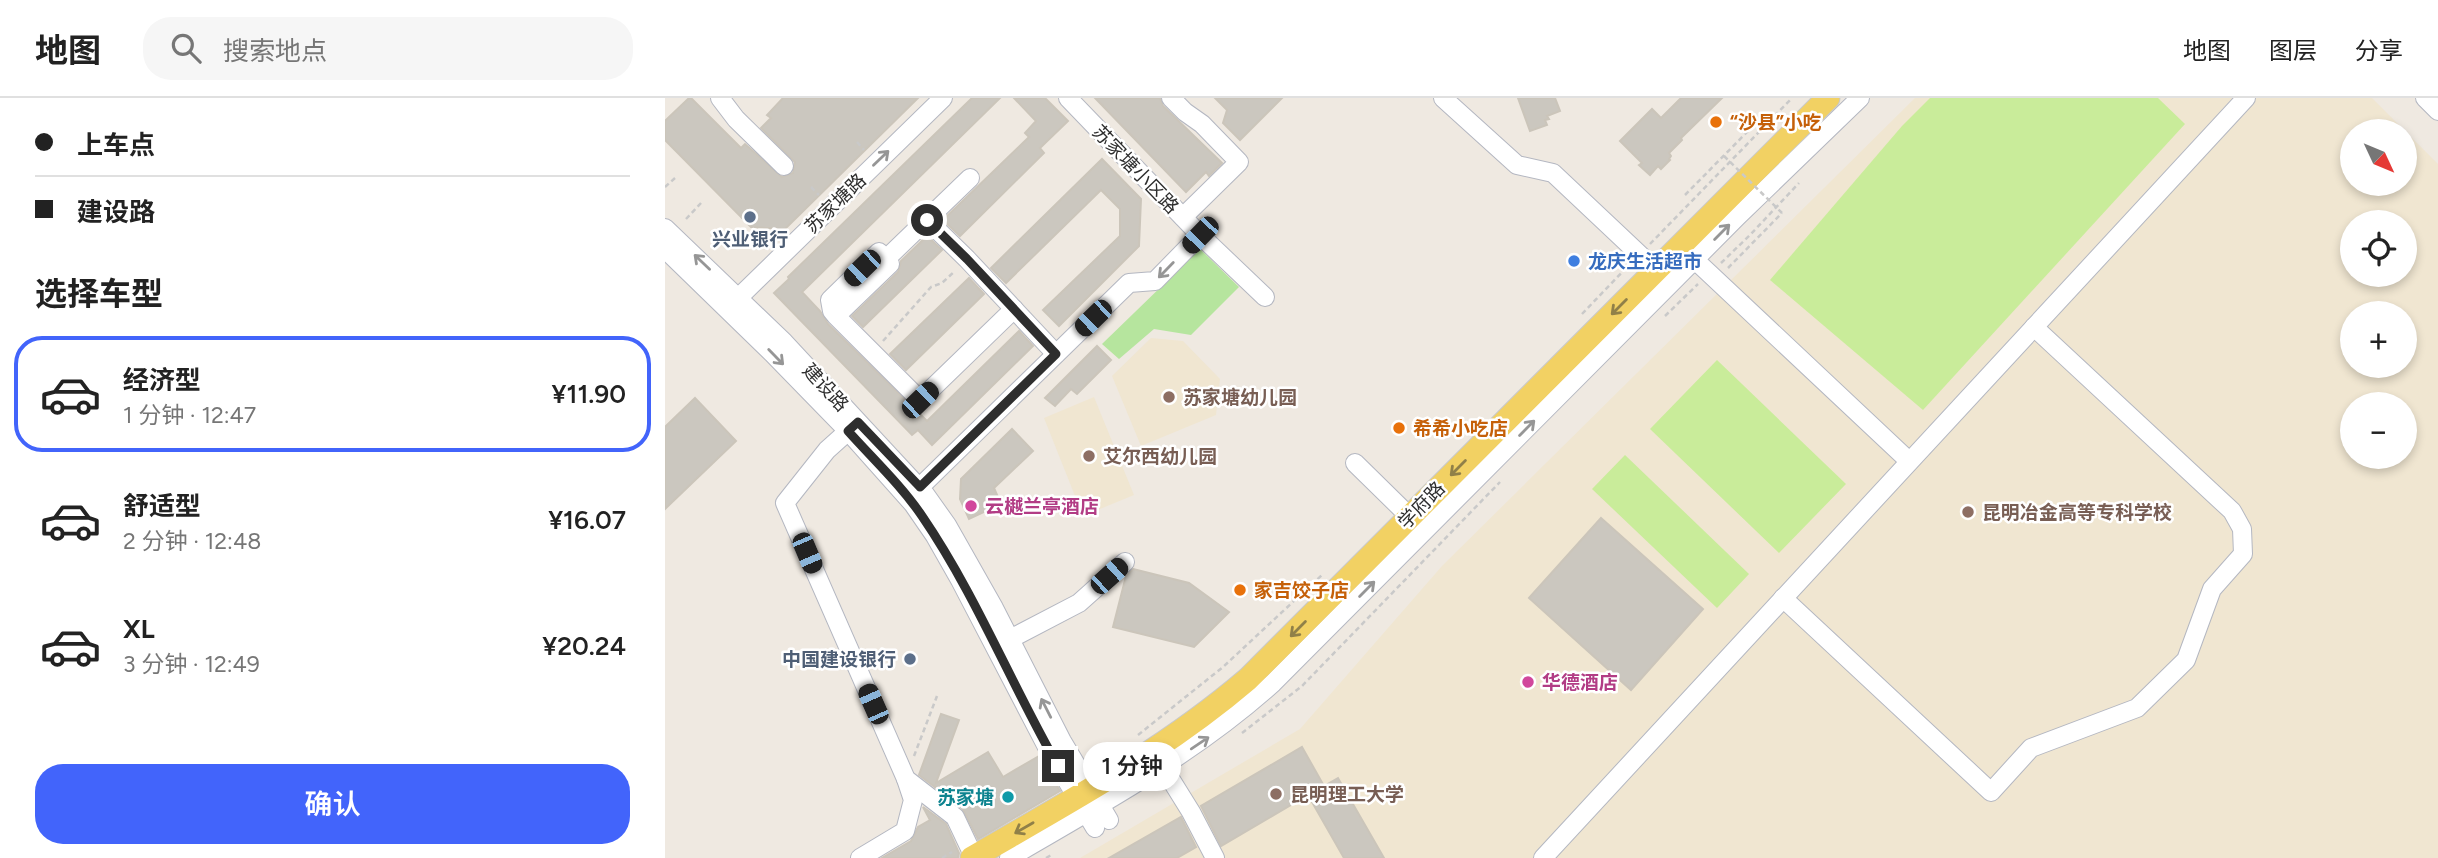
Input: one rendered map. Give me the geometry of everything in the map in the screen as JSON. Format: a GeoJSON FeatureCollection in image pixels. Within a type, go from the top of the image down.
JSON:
{"type":"FeatureCollection","features":[{"type":"Feature","properties":{"kind":"main road","name":"学府路"},"geometry":{"type":"LineString","coordinates":[[973,857],[1093,809],[1164,743],[1230,695],[1410,517],[1648,262],[1828,98]]}},
{"type":"Feature","properties":{"kind":"street","name":"苏家塘路"},"geometry":{"type":"LineString","coordinates":[[733,304],[943,98]]}},
{"type":"Feature","properties":{"kind":"street","name":"苏家塘小区路"},"geometry":{"type":"LineString","coordinates":[[1068,98],[1182,217],[1265,297]]}},
{"type":"Feature","properties":{"kind":"street"},"geometry":{"type":"LineString","coordinates":[[1171,98],[1202,124],[1239,162],[1182,217]]}},
{"type":"Feature","properties":{"kind":"street"},"geometry":{"type":"LineString","coordinates":[[1443,98],[1517,165],[1553,173],[1648,262]]}},
{"type":"Feature","properties":{"kind":"street","name":"学府路"},"geometry":{"type":"LineString","coordinates":[[1009,858],[1206,739],[1273,683],[1860,98]]}},
{"type":"Feature","properties":{"kind":"street"},"geometry":{"type":"LineString","coordinates":[[1543,858],[2246,98]]}},
{"type":"Feature","properties":{"kind":"street"},"geometry":{"type":"LineString","coordinates":[[2425,98],[2438,111]]}},
{"type":"Feature","properties":{"kind":"street"},"geometry":{"type":"LineString","coordinates":[[721,101],[785,166]]}},
{"type":"Feature","properties":{"kind":"street"},"geometry":{"type":"LineString","coordinates":[[1191,105],[1202,124]]}},
{"type":"Feature","properties":{"kind":"street"},"geometry":{"type":"LineString","coordinates":[[970,178],[886,259],[879,252],[830,300],[832,311],[920,400],[1014,309]]}},
{"type":"Feature","properties":{"kind":"street"},"geometry":{"type":"LineString","coordinates":[[927,220],[1056,354]]}},
{"type":"Feature","properties":{"kind":"street","name":"建设路"},"geometry":{"type":"LineString","coordinates":[[665,228],[733,304],[853,426],[920,487],[947,525],[1010,639],[1093,809]]}},
{"type":"Feature","properties":{"kind":"street"},"geometry":{"type":"LineString","coordinates":[[920,487],[1129,283],[1155,281],[1200,235]]}},
{"type":"Feature","properties":{"kind":"street","name":"建设路"},"geometry":{"type":"LineString","coordinates":[[665,249],[733,304]]}},
{"type":"Feature","properties":{"kind":"street"},"geometry":{"type":"LineString","coordinates":[[1695,260],[1909,461]]}},
{"type":"Feature","properties":{"kind":"street"},"geometry":{"type":"LineString","coordinates":[[1783,598],[1991,792],[2031,748],[2137,708],[2186,660],[2211,589],[2243,554],[2242,529],[2232,511],[2033,327]]}},
{"type":"Feature","properties":{"kind":"street","name":"建设路"},"geometry":{"type":"LineString","coordinates":[[853,426],[935,536],[1048,748],[1093,809]]}},
{"type":"Feature","properties":{"kind":"street"},"geometry":{"type":"LineString","coordinates":[[853,426],[828,450],[785,503],[913,800],[905,831],[860,858]]}},
{"type":"Feature","properties":{"kind":"street"},"geometry":{"type":"LineString","coordinates":[[1355,463],[1410,517]]}},
{"type":"Feature","properties":{"kind":"street"},"geometry":{"type":"LineString","coordinates":[[1010,639],[1079,603],[1125,562]]}},
{"type":"Feature","properties":{"kind":"street"},"geometry":{"type":"LineString","coordinates":[[1163,767],[1215,858]]}},
{"type":"Feature","properties":{"kind":"street"},"geometry":{"type":"LineString","coordinates":[[906,779],[954,817],[973,857]]}},
{"type":"Feature","properties":{"kind":"path"},"geometry":{"type":"LineString","coordinates":[[1582,315],[1648,262],[1792,98]]}},
{"type":"Feature","properties":{"kind":"path"},"geometry":{"type":"LineString","coordinates":[[1685,195],[1752,127]]}},
{"type":"Feature","properties":{"kind":"path"},"geometry":{"type":"LineString","coordinates":[[1724,156],[1782,213],[1728,267]]}},
{"type":"Feature","properties":{"kind":"path"},"geometry":{"type":"LineString","coordinates":[[665,187],[675,178]]}},
{"type":"Feature","properties":{"kind":"path"},"geometry":{"type":"LineString","coordinates":[[686,219],[701,203]]}},
{"type":"Feature","properties":{"kind":"path"},"geometry":{"type":"LineString","coordinates":[[872,351],[931,286],[942,283],[967,259]]}},
{"type":"Feature","properties":{"kind":"path"},"geometry":{"type":"LineString","coordinates":[[1132,739],[1223,667],[1325,572]]}},
{"type":"Feature","properties":{"kind":"path"},"geometry":{"type":"LineString","coordinates":[[906,779],[937,696]]}},
{"type":"Feature","properties":{"kind":"shaded area","name":"昆明冶金高等专科学校"},"geometry":{"type":"Polygon","coordinates":[[[1915,98],[2372,98],[2393,119],[2340,119],[2340,196],[2417,196],[2417,143],[2438,164],[2438,858],[1080,858],[1300,729],[1442,566],[1915,98]]]}},
{"type":"Feature","properties":{"kind":"shaded area","name":"苏家塘幼儿园"},"geometry":{"type":"Polygon","coordinates":[[[1151,338],[1183,341],[1220,379],[1216,415],[1141,446],[1112,376],[1151,338]]]}},
{"type":"Feature","properties":{"kind":"shaded area","name":"艾尔西幼儿园"},"geometry":{"type":"Polygon","coordinates":[[[1094,397],[1134,495],[1083,516],[1044,418],[1094,397]]]}},
{"type":"Feature","properties":{"kind":"green space"},"geometry":{"type":"Polygon","coordinates":[[[1930,98],[2158,98],[2185,124],[1923,410],[1770,280],[1902,126],[1930,98]]]}},
{"type":"Feature","properties":{"kind":"green space"},"geometry":{"type":"Polygon","coordinates":[[[1200,249],[1239,287],[1191,335],[1154,329],[1119,359],[1102,344],[1200,249]]]}},
{"type":"Feature","properties":{"kind":"green space"},"geometry":{"type":"Polygon","coordinates":[[[1717,360],[1846,484],[1779,553],[1650,429],[1717,360]]]}},
{"type":"Feature","properties":{"kind":"green space"},"geometry":{"type":"Polygon","coordinates":[[[1625,455],[1749,574],[1717,608],[1592,489],[1625,455]]]}},
{"type":"Feature","properties":{"kind":"building"},"geometry":{"type":"Polygon","coordinates":[[[689,98],[741,148],[745,144],[782,177],[793,173],[795,162],[761,128],[771,118],[767,115],[783,98],[918,98],[785,229],[751,227],[665,140],[665,121],[689,98]]]}},
{"type":"Feature","properties":{"kind":"building"},"geometry":{"type":"Polygon","coordinates":[[[972,98],[1000,98],[802,292],[828,324],[927,421],[1019,331],[1033,346],[932,445],[918,430],[912,435],[774,293],[972,98]]]}},
{"type":"Feature","properties":{"kind":"building"},"geometry":{"type":"Polygon","coordinates":[[[1014,98],[1045,98],[1068,121],[1040,148],[1044,153],[960,236],[943,220],[1029,137],[1025,133],[1036,121],[1014,98]]]}},
{"type":"Feature","properties":{"kind":"building"},"geometry":{"type":"Polygon","coordinates":[[[1095,98],[1160,98],[1163,106],[1222,163],[1209,176],[1206,172],[1186,192],[1095,98]]]}},
{"type":"Feature","properties":{"kind":"building"},"geometry":{"type":"Polygon","coordinates":[[[1215,98],[1282,98],[1240,140],[1223,123],[1227,110],[1215,98]]]}},
{"type":"Feature","properties":{"kind":"building"},"geometry":{"type":"Polygon","coordinates":[[[1518,98],[1555,98],[1560,111],[1547,116],[1547,125],[1530,131],[1518,98]]]}},
{"type":"Feature","properties":{"kind":"building"},"geometry":{"type":"Polygon","coordinates":[[[1681,98],[1722,98],[1681,138],[1669,153],[1670,160],[1661,169],[1658,166],[1650,175],[1620,141],[1652,109],[1661,118],[1681,98]]]}},
{"type":"Feature","properties":{"kind":"building"},"geometry":{"type":"Polygon","coordinates":[[[1102,159],[1141,199],[1139,246],[1059,326],[1043,310],[1120,236],[1120,209],[1101,190],[1006,283],[991,268],[1102,159]]]}},
{"type":"Feature","properties":{"kind":"building"},"geometry":{"type":"Polygon","coordinates":[[[927,236],[942,250],[863,327],[852,316],[898,272],[901,261],[927,236]]]}},
{"type":"Feature","properties":{"kind":"building"},"geometry":{"type":"Polygon","coordinates":[[[969,278],[984,294],[906,370],[890,354],[969,278]]]}},
{"type":"Feature","properties":{"kind":"building"},"geometry":{"type":"Polygon","coordinates":[[[1097,346],[1111,360],[1077,394],[1071,389],[1055,406],[1045,398],[1097,346]]]}},
{"type":"Feature","properties":{"kind":"building"},"geometry":{"type":"Polygon","coordinates":[[[695,398],[736,441],[665,509],[665,427],[695,398]]]}},
{"type":"Feature","properties":{"kind":"building"},"geometry":{"type":"Polygon","coordinates":[[[1012,429],[1033,451],[994,488],[1001,504],[969,519],[960,499],[961,479],[1012,429]]]}},
{"type":"Feature","properties":{"kind":"building"},"geometry":{"type":"Polygon","coordinates":[[[1601,518],[1703,609],[1631,690],[1529,598],[1601,518]]]}},
{"type":"Feature","properties":{"kind":"building"},"geometry":{"type":"Polygon","coordinates":[[[1133,569],[1189,583],[1229,612],[1194,647],[1113,627],[1126,576],[1133,569]]]}},
{"type":"Feature","properties":{"kind":"building"},"geometry":{"type":"Polygon","coordinates":[[[941,714],[959,720],[936,783],[988,752],[1003,777],[1039,756],[1060,791],[978,839],[962,808],[919,775],[941,714]]]}},
{"type":"Feature","properties":{"kind":"building"},"geometry":{"type":"Polygon","coordinates":[[[1302,747],[1324,786],[1338,778],[1384,858],[1344,858],[1308,795],[1221,846],[1201,806],[1302,747]]]}},
{"type":"Feature","properties":{"kind":"building"},"geometry":{"type":"Polygon","coordinates":[[[923,807],[946,824],[959,853],[958,858],[882,858],[911,841],[918,827],[930,820],[923,807]]]}},
{"type":"Feature","properties":{"kind":"building"},"geometry":{"type":"Polygon","coordinates":[[[1181,817],[1196,847],[1177,858],[1109,858],[1181,817]]]}},
{"type":"Feature","properties":{"kind":"place","name":"“沙县”小吃"},"geometry":{"type":"Point","coordinates":[1716,122]}},
{"type":"Feature","properties":{"kind":"place","name":"兴业银行"},"geometry":{"type":"Point","coordinates":[750,217]}},
{"type":"Feature","properties":{"kind":"place","name":"龙庆生活超市"},"geometry":{"type":"Point","coordinates":[1574,261]}},
{"type":"Feature","properties":{"kind":"place","name":"苏家塘幼儿园"},"geometry":{"type":"Point","coordinates":[1169,397]}},
{"type":"Feature","properties":{"kind":"place","name":"希希小吃店"},"geometry":{"type":"Point","coordinates":[1399,428]}},
{"type":"Feature","properties":{"kind":"place","name":"艾尔西幼儿园"},"geometry":{"type":"Point","coordinates":[1089,456]}},
{"type":"Feature","properties":{"kind":"place","name":"云樾兰亭酒店"},"geometry":{"type":"Point","coordinates":[971,506]}},
{"type":"Feature","properties":{"kind":"place","name":"昆明冶金高等专科学校"},"geometry":{"type":"Point","coordinates":[1968,512]}},
{"type":"Feature","properties":{"kind":"place","name":"家吉饺子店"},"geometry":{"type":"Point","coordinates":[1240,590]}},
{"type":"Feature","properties":{"kind":"place","name":"中国建设银行"},"geometry":{"type":"Point","coordinates":[910,659]}},
{"type":"Feature","properties":{"kind":"place","name":"华德酒店"},"geometry":{"type":"Point","coordinates":[1528,682]}},
{"type":"Feature","properties":{"kind":"place","name":"昆明理工大学"},"geometry":{"type":"Point","coordinates":[1276,794]}},
{"type":"Feature","properties":{"kind":"place","name":"苏家塘"},"geometry":{"type":"Point","coordinates":[1008,797]}},
{"type":"Feature","properties":{"kind":"route"},"geometry":{"type":"LineString","coordinates":[[927,220],[1056,354],[920,487],[858,422],[848,431],[913,504],[935,536],[1058,766]]}}]}
